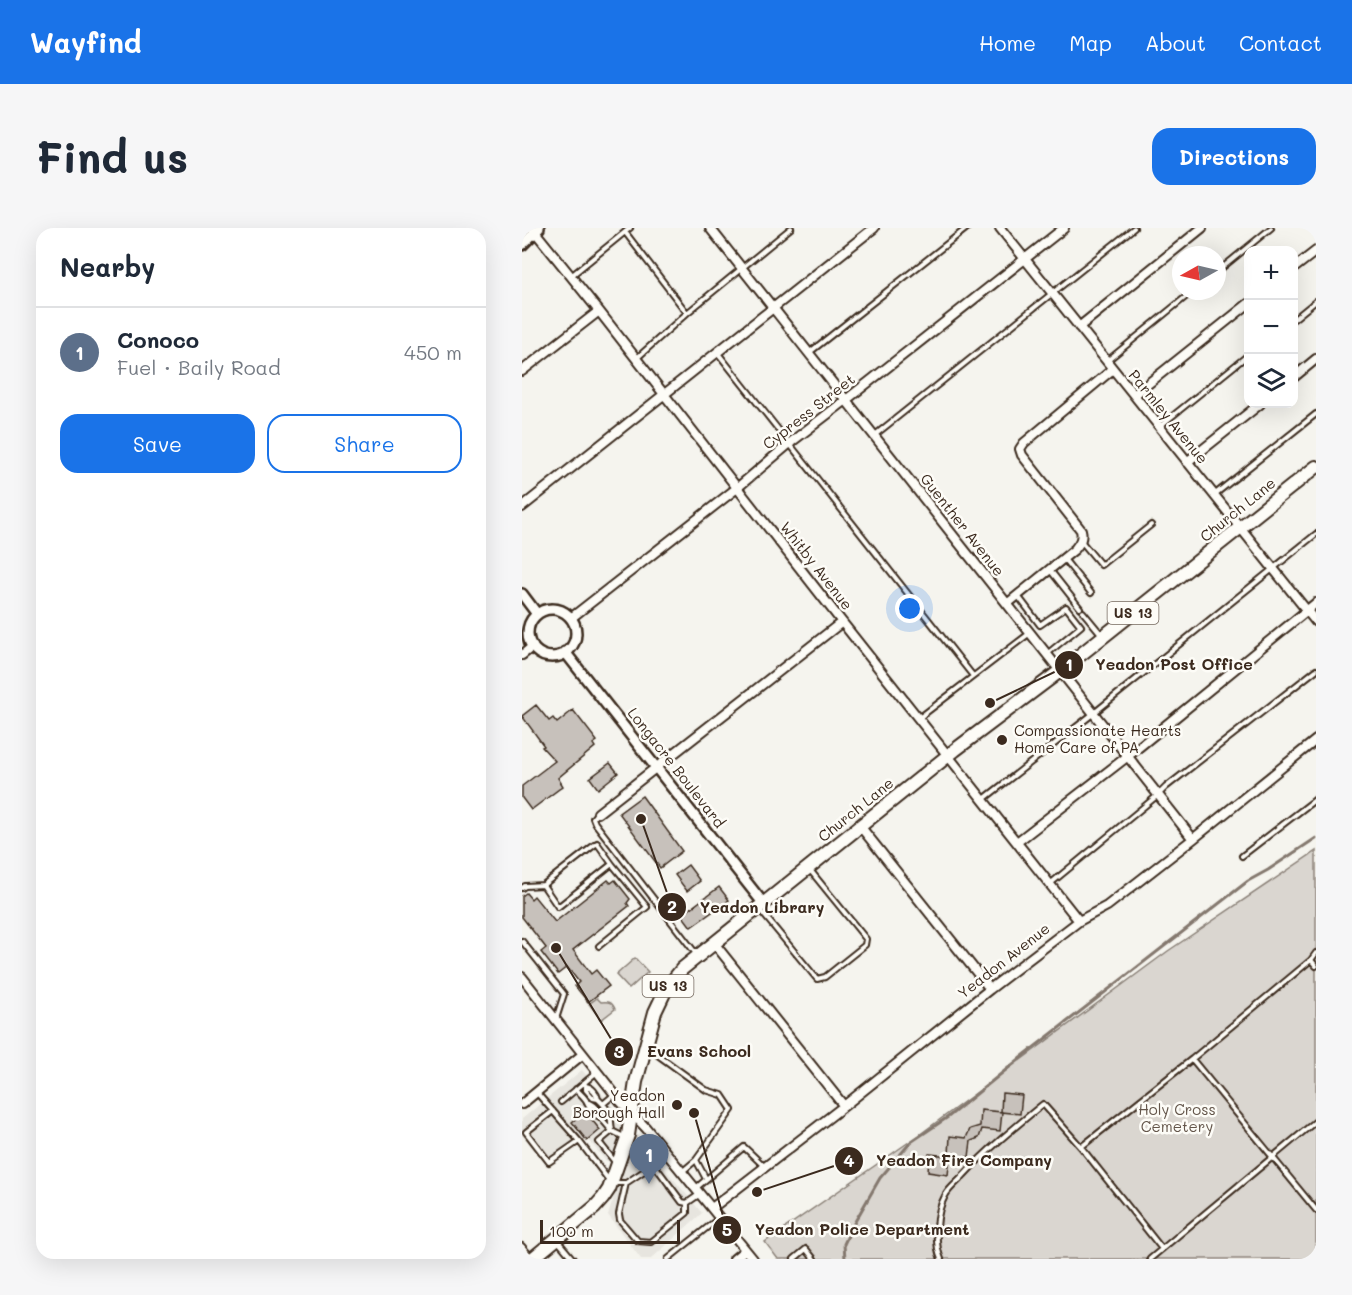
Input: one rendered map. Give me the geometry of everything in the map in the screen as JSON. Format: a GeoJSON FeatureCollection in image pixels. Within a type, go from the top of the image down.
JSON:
{"type":"FeatureCollection","features":[{"type":"Feature","properties":{"kind":"main road","name":"Church Lane"},"geometry":{"type":"LineString","coordinates":[[532,1259],[595,1207],[611,1183],[627,1138],[636,1082],[655,1012],[666,989],[682,969],[948,756],[1060,671],[1316,467]]}},
{"type":"Feature","properties":{"kind":"street","name":"Guenther Avenue"},"geometry":{"type":"LineString","coordinates":[[710,228],[1193,839]]}},
{"type":"Feature","properties":{"kind":"street"},"geometry":{"type":"LineString","coordinates":[[522,507],[874,228]]}},
{"type":"Feature","properties":{"kind":"street","name":"Parmley Avenue"},"geometry":{"type":"LineString","coordinates":[[1000,228],[1316,622]]}},
{"type":"Feature","properties":{"kind":"street","name":"Cypress Street"},"geometry":{"type":"LineString","coordinates":[[571,618],[1064,228]]}},
{"type":"Feature","properties":{"kind":"street"},"geometry":{"type":"LineString","coordinates":[[1079,327],[1202,228]]}},
{"type":"Feature","properties":{"kind":"street"},"geometry":{"type":"LineString","coordinates":[[522,235],[535,229]]}},
{"type":"Feature","properties":{"kind":"street"},"geometry":{"type":"LineString","coordinates":[[522,245],[535,229]]}},
{"type":"Feature","properties":{"kind":"street","name":"Whitby Avenue"},"geometry":{"type":"LineString","coordinates":[[535,229],[1079,921]]}},
{"type":"Feature","properties":{"kind":"street"},"geometry":{"type":"LineString","coordinates":[[1298,264],[1316,251]]}},
{"type":"Feature","properties":{"kind":"street"},"geometry":{"type":"LineString","coordinates":[[1134,395],[1244,307]]}},
{"type":"Feature","properties":{"kind":"street"},"geometry":{"type":"LineString","coordinates":[[522,371],[599,311]]}},
{"type":"Feature","properties":{"kind":"street"},"geometry":{"type":"LineString","coordinates":[[1298,373],[1316,359]]}},
{"type":"Feature","properties":{"kind":"street"},"geometry":{"type":"LineString","coordinates":[[1007,604],[1077,546],[1082,534],[1022,455],[1020,449],[1024,443],[1113,369]]}},
{"type":"Feature","properties":{"kind":"street"},"geometry":{"type":"LineString","coordinates":[[1187,462],[1255,408]]}},
{"type":"Feature","properties":{"kind":"street"},"geometry":{"type":"LineString","coordinates":[[522,594],[537,614]]}},
{"type":"Feature","properties":{"kind":"street"},"geometry":{"type":"LineString","coordinates":[[1017,842],[1128,756],[1316,603]]}},
{"type":"Feature","properties":{"kind":"street"},"geometry":{"type":"LineString","coordinates":[[546,609],[557,609],[571,618],[576,637],[572,646],[558,656],[547,656],[538,652],[529,638],[531,622],[537,614],[546,609]]}},
{"type":"Feature","properties":{"kind":"street"},"geometry":{"type":"LineString","coordinates":[[598,813],[842,622]]}},
{"type":"Feature","properties":{"kind":"street"},"geometry":{"type":"LineString","coordinates":[[522,655],[533,646]]}},
{"type":"Feature","properties":{"kind":"street","name":"Longacre Boulevard"},"geometry":{"type":"LineString","coordinates":[[565,652],[761,905]]}},
{"type":"Feature","properties":{"kind":"street","name":"Yeadon Avenue"},"geometry":{"type":"LineString","coordinates":[[712,1208],[844,1106],[990,988],[1079,921],[1107,906],[1316,740]]}},
{"type":"Feature","properties":{"kind":"street"},"geometry":{"type":"LineString","coordinates":[[860,826],[990,988]]}},
{"type":"Feature","properties":{"kind":"street"},"geometry":{"type":"LineString","coordinates":[[714,943],[844,1106]]}},
{"type":"Feature","properties":{"kind":"street"},"geometry":{"type":"LineString","coordinates":[[522,977],[615,1094],[646,1128],[753,1259]]}},
{"type":"Feature","properties":{"kind":"street"},"geometry":{"type":"LineString","coordinates":[[522,1104],[584,1054]]}},
{"type":"Feature","properties":{"kind":"street"},"geometry":{"type":"LineString","coordinates":[[734,1259],[745,1250]]}},
{"type":"Feature","properties":{"kind":"lane"},"geometry":{"type":"LineString","coordinates":[[571,276],[630,228]]}},
{"type":"Feature","properties":{"kind":"lane"},"geometry":{"type":"LineString","coordinates":[[636,358],[791,228]]}},
{"type":"Feature","properties":{"kind":"lane"},"geometry":{"type":"LineString","coordinates":[[809,353],[967,228]]}},
{"type":"Feature","properties":{"kind":"lane"},"geometry":{"type":"LineString","coordinates":[[874,435],[1134,228]]}},
{"type":"Feature","properties":{"kind":"lane"},"geometry":{"type":"LineString","coordinates":[[1226,265],[1271,228]]}},
{"type":"Feature","properties":{"kind":"lane"},"geometry":{"type":"LineString","coordinates":[[625,232],[687,313]]}},
{"type":"Feature","properties":{"kind":"lane"},"geometry":{"type":"LineString","coordinates":[[1106,361],[1182,300]]}},
{"type":"Feature","properties":{"kind":"lane"},"geometry":{"type":"LineString","coordinates":[[1298,315],[1316,301]]}},
{"type":"Feature","properties":{"kind":"lane"},"geometry":{"type":"LineString","coordinates":[[717,352],[973,676]]}},
{"type":"Feature","properties":{"kind":"lane"},"geometry":{"type":"LineString","coordinates":[[1159,426],[1244,358]]}},
{"type":"Feature","properties":{"kind":"lane"},"geometry":{"type":"LineString","coordinates":[[1214,495],[1316,414]]}},
{"type":"Feature","properties":{"kind":"lane"},"geometry":{"type":"LineString","coordinates":[[1081,540],[1101,565],[1151,525]]}},
{"type":"Feature","properties":{"kind":"lane"},"geometry":{"type":"LineString","coordinates":[[983,800],[1316,534]]}},
{"type":"Feature","properties":{"kind":"lane"},"geometry":{"type":"LineString","coordinates":[[1063,558],[1091,593]]}},
{"type":"Feature","properties":{"kind":"lane"},"geometry":{"type":"LineString","coordinates":[[1049,570],[1103,637]]}},
{"type":"Feature","properties":{"kind":"lane"},"geometry":{"type":"LineString","coordinates":[[1018,595],[1040,625],[1066,607],[1081,626],[1047,654]]}},
{"type":"Feature","properties":{"kind":"lane"},"geometry":{"type":"LineString","coordinates":[[918,718],[1030,633]]}},
{"type":"Feature","properties":{"kind":"lane"},"geometry":{"type":"LineString","coordinates":[[1050,884],[1166,787],[1316,670]]}},
{"type":"Feature","properties":{"kind":"lane"},"geometry":{"type":"LineString","coordinates":[[1242,856],[1316,800]]}},
{"type":"Feature","properties":{"kind":"lane"},"geometry":{"type":"LineString","coordinates":[[598,813],[594,818],[595,823],[698,956]]}},
{"type":"Feature","properties":{"kind":"lane"},"geometry":{"type":"LineString","coordinates":[[522,888],[525,885],[543,885],[597,843],[647,907],[599,946]]}},
{"type":"Feature","properties":{"kind":"lane"},"geometry":{"type":"LineString","coordinates":[[543,885],[558,907],[612,864]]}},
{"type":"Feature","properties":{"kind":"lane"},"geometry":{"type":"LineString","coordinates":[[761,905],[817,979],[825,977],[866,945],[866,939],[808,867]]}},
{"type":"Feature","properties":{"kind":"lane"},"geometry":{"type":"LineString","coordinates":[[522,941],[564,994],[556,1019]]}},
{"type":"Feature","properties":{"kind":"lane"},"geometry":{"type":"LineString","coordinates":[[1081,1147],[1192,1059],[1311,960],[1316,953]]}},
{"type":"Feature","properties":{"kind":"lane"},"geometry":{"type":"LineString","coordinates":[[1311,960],[1316,966]]}},
{"type":"Feature","properties":{"kind":"lane"},"geometry":{"type":"LineString","coordinates":[[645,1046],[706,1090],[722,1095],[732,1110],[696,1160],[682,1172]]}},
{"type":"Feature","properties":{"kind":"lane"},"geometry":{"type":"LineString","coordinates":[[1192,1059],[1316,1210]]}},
{"type":"Feature","properties":{"kind":"lane"},"geometry":{"type":"LineString","coordinates":[[561,1102],[597,1072]]}},
{"type":"Feature","properties":{"kind":"lane"},"geometry":{"type":"LineString","coordinates":[[585,1084],[586,1090],[593,1098],[598,1099],[610,1113],[612,1131]]}},
{"type":"Feature","properties":{"kind":"lane"},"geometry":{"type":"LineString","coordinates":[[576,1089],[595,1115],[600,1117],[612,1131],[627,1138]]}},
{"type":"Feature","properties":{"kind":"lane"},"geometry":{"type":"LineString","coordinates":[[537,1092],[611,1183],[626,1183],[650,1167],[656,1167],[682,1202],[687,1203]]}},
{"type":"Feature","properties":{"kind":"lane"},"geometry":{"type":"LineString","coordinates":[[603,1104],[615,1094]]}},
{"type":"Feature","properties":{"kind":"lane"},"geometry":{"type":"LineString","coordinates":[[941,1259],[937,1230],[945,1195],[986,1152],[1043,1104],[1081,1147],[1162,1249]]}},
{"type":"Feature","properties":{"kind":"lane"},"geometry":{"type":"LineString","coordinates":[[553,1111],[526,1132],[549,1162],[579,1141]]}},
{"type":"Feature","properties":{"kind":"lane"},"geometry":{"type":"LineString","coordinates":[[1150,1259],[1316,1121]]}},
{"type":"Feature","properties":{"kind":"lane"},"geometry":{"type":"LineString","coordinates":[[612,1131],[599,1142],[618,1165]]}},
{"type":"Feature","properties":{"kind":"lane"},"geometry":{"type":"LineString","coordinates":[[626,1183],[619,1214],[620,1220],[638,1241],[651,1242],[687,1213],[687,1203],[706,1179],[744,1147],[765,1167]]}},
{"type":"Feature","properties":{"kind":"lane"},"geometry":{"type":"LineString","coordinates":[[696,1160],[706,1179]]}},
{"type":"Feature","properties":{"kind":"lane"},"geometry":{"type":"LineString","coordinates":[[668,1259],[720,1218]]}},
{"type":"Feature","properties":{"kind":"lane"},"geometry":{"type":"LineString","coordinates":[[556,1239],[573,1259]]}},
{"type":"Feature","properties":{"kind":"lane"},"geometry":{"type":"LineString","coordinates":[[522,1246],[532,1259]]}},
{"type":"Feature","properties":{"kind":"lane"},"geometry":{"type":"LineString","coordinates":[[794,1259],[806,1249],[814,1259]]}},
{"type":"Feature","properties":{"kind":"shaded area"},"geometry":{"type":"Polygon","coordinates":[[[582,1070],[702,1213],[651,1259],[641,1259],[608,1215],[624,1167],[605,1160],[587,1138],[547,1165],[522,1135],[522,1119],[582,1070]]]}},
{"type":"Feature","properties":{"kind":"green space","name":"Holy Cross Cemetery"},"geometry":{"type":"Polygon","coordinates":[[[1316,851],[1316,1259],[778,1259],[765,1242],[919,1135],[1168,951],[1316,851]]]}},
{"type":"Feature","properties":{"kind":"green space"},"geometry":{"type":"Polygon","coordinates":[[[635,958],[648,972],[629,989],[616,975],[635,958]]]}},
{"type":"Feature","properties":{"kind":"green space"},"geometry":{"type":"Polygon","coordinates":[[[597,998],[601,1002],[610,1002],[615,1009],[601,1020],[589,1004],[597,998]]]}},
{"type":"Feature","properties":{"kind":"building"},"geometry":{"type":"Polygon","coordinates":[[[536,705],[549,721],[553,718],[557,723],[573,710],[597,741],[593,744],[595,747],[558,778],[563,786],[531,810],[522,798],[522,786],[555,761],[542,747],[544,746],[522,716],[536,705]]]}},
{"type":"Feature","properties":{"kind":"building"},"geometry":{"type":"Polygon","coordinates":[[[610,763],[618,773],[598,789],[590,778],[610,763]]]}},
{"type":"Feature","properties":{"kind":"building"},"geometry":{"type":"Polygon","coordinates":[[[642,796],[682,851],[660,868],[619,813],[642,796]]]}},
{"type":"Feature","properties":{"kind":"building"},"geometry":{"type":"Polygon","coordinates":[[[688,865],[700,881],[687,891],[675,875],[688,865]]]}},
{"type":"Feature","properties":{"kind":"building"},"geometry":{"type":"Polygon","coordinates":[[[608,880],[611,883],[615,880],[630,899],[627,903],[629,906],[573,950],[591,974],[596,970],[609,986],[588,1002],[575,986],[579,982],[567,967],[558,974],[541,952],[546,948],[522,917],[522,896],[526,893],[531,899],[534,896],[555,922],[608,880]]]}},
{"type":"Feature","properties":{"kind":"building"},"geometry":{"type":"Polygon","coordinates":[[[719,887],[729,900],[691,927],[682,915],[719,887]]]}},
{"type":"Feature","properties":{"kind":"building"},"geometry":{"type":"Polygon","coordinates":[[[1002,1093],[1022,1095],[1020,1114],[1001,1112],[1002,1093]]]}},
{"type":"Feature","properties":{"kind":"building"},"geometry":{"type":"Polygon","coordinates":[[[586,1110],[600,1130],[587,1141],[572,1122],[586,1110]]]}},
{"type":"Feature","properties":{"kind":"building"},"geometry":{"type":"Polygon","coordinates":[[[981,1110],[1002,1112],[1000,1131],[982,1129],[979,1138],[971,1141],[969,1157],[949,1155],[950,1136],[966,1138],[970,1129],[980,1126],[981,1110]]]}},
{"type":"Feature","properties":{"kind":"building"},"geometry":{"type":"Polygon","coordinates":[[[929,1154],[950,1156],[948,1175],[928,1172],[929,1154]]]}},
{"type":"Feature","properties":{"kind":"waterway"},"geometry":{"type":"LineString","coordinates":[[845,1259],[844,1244],[853,1225],[880,1178],[911,1142],[948,1117],[1248,881],[1316,838]]}},
{"type":"Feature","properties":{"kind":"place","name":"Yeadon Post Office"},"geometry":{"type":"Point","coordinates":[990,703]}},
{"type":"Feature","properties":{"kind":"place","name":"Compassionate Hearts Home Care of PA"},"geometry":{"type":"Point","coordinates":[1002,740]}},
{"type":"Feature","properties":{"kind":"place","name":"Yeadon Library"},"geometry":{"type":"Point","coordinates":[641,819]}},
{"type":"Feature","properties":{"kind":"place","name":"Evans School"},"geometry":{"type":"Point","coordinates":[556,948]}},
{"type":"Feature","properties":{"kind":"place","name":"Yeadon Borough Hall"},"geometry":{"type":"Point","coordinates":[677,1105]}},
{"type":"Feature","properties":{"kind":"place","name":"Yeadon Police Department"},"geometry":{"type":"Point","coordinates":[694,1113]}},
{"type":"Feature","properties":{"kind":"place","name":"Conoco"},"geometry":{"type":"Point","coordinates":[649,1184]}},
{"type":"Feature","properties":{"kind":"place","name":"Yeadon Fire Company"},"geometry":{"type":"Point","coordinates":[757,1192]}}]}
